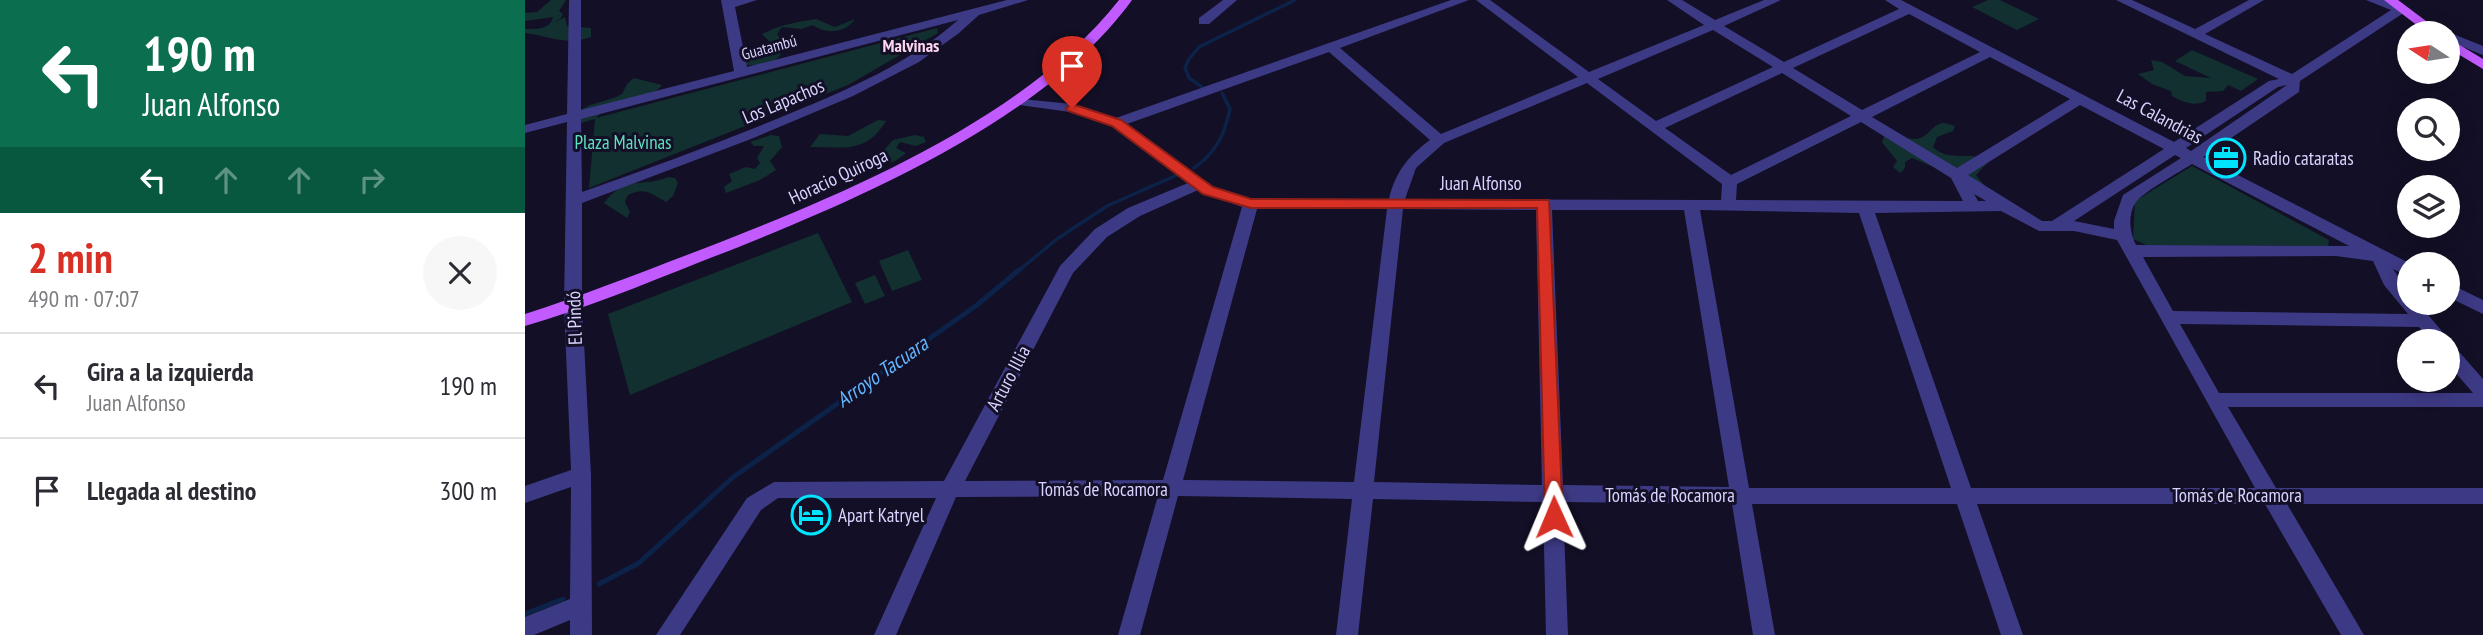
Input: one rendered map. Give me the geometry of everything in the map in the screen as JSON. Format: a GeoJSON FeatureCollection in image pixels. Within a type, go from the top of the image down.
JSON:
{"type":"FeatureCollection","features":[{"type":"Feature","properties":{"kind":"main road","name":"Horacio Quiroga"},"geometry":{"type":"LineString","coordinates":[[525,320],[573,305],[733,244],[826,205],[947,144],[1017,101],[1061,69],[1089,46],[1126,0]]}},
{"type":"Feature","properties":{"kind":"main road"},"geometry":{"type":"LineString","coordinates":[[2396,5],[2416,21]]}},
{"type":"Feature","properties":{"kind":"main road"},"geometry":{"type":"LineString","coordinates":[[2461,51],[2483,65]]}},
{"type":"Feature","properties":{"kind":"street","name":"El Pindó"},"geometry":{"type":"LineString","coordinates":[[575,0],[573,305],[581,475],[581,635]]}},
{"type":"Feature","properties":{"kind":"street"},"geometry":{"type":"LineString","coordinates":[[741,73],[727,3],[751,0]]}},
{"type":"Feature","properties":{"kind":"street","name":"Los Lapachos"},"geometry":{"type":"LineString","coordinates":[[573,201],[742,139],[858,89],[939,45],[987,0]]}},
{"type":"Feature","properties":{"kind":"street","name":"Guatambú"},"geometry":{"type":"LineString","coordinates":[[525,129],[1022,0]]}},
{"type":"Feature","properties":{"kind":"street"},"geometry":{"type":"LineString","coordinates":[[1204,21],[1231,0]]}},
{"type":"Feature","properties":{"kind":"street"},"geometry":{"type":"LineString","coordinates":[[1116,123],[1463,0]]}},
{"type":"Feature","properties":{"kind":"street"},"geometry":{"type":"LineString","coordinates":[[1482,0],[1730,182]]}},
{"type":"Feature","properties":{"kind":"street"},"geometry":{"type":"LineString","coordinates":[[1673,0],[2039,226],[2074,226],[2127,243],[2336,250],[2379,256],[2390,281],[2429,329]]}},
{"type":"Feature","properties":{"kind":"street"},"geometry":{"type":"LineString","coordinates":[[1347,635],[1396,204],[1401,178],[1413,159],[1439,140],[1775,0]]}},
{"type":"Feature","properties":{"kind":"street","name":"Las Calandrias"},"geometry":{"type":"LineString","coordinates":[[1891,0],[2397,265]]}},
{"type":"Feature","properties":{"kind":"street"},"geometry":{"type":"LineString","coordinates":[[2122,0],[2293,80]]}},
{"type":"Feature","properties":{"kind":"street"},"geometry":{"type":"LineString","coordinates":[[2196,34],[2258,0]]}},
{"type":"Feature","properties":{"kind":"street"},"geometry":{"type":"LineString","coordinates":[[2372,0],[2396,5]]}},
{"type":"Feature","properties":{"kind":"street"},"geometry":{"type":"LineString","coordinates":[[2052,228],[2274,84],[2293,80],[2396,5]]}},
{"type":"Feature","properties":{"kind":"street"},"geometry":{"type":"LineString","coordinates":[[1655,127],[1908,9]]}},
{"type":"Feature","properties":{"kind":"street"},"geometry":{"type":"LineString","coordinates":[[2461,42],[2483,51]]}},
{"type":"Feature","properties":{"kind":"street"},"geometry":{"type":"LineString","coordinates":[[1331,47],[1439,140]]}},
{"type":"Feature","properties":{"kind":"street"},"geometry":{"type":"LineString","coordinates":[[1730,182],[1990,52]]}},
{"type":"Feature","properties":{"kind":"street"},"geometry":{"type":"LineString","coordinates":[[2293,80],[2294,89],[2129,199],[2122,221],[2127,243],[2167,317],[2353,635]]}},
{"type":"Feature","properties":{"kind":"street"},"geometry":{"type":"LineString","coordinates":[[1957,175],[2081,98]]}},
{"type":"Feature","properties":{"kind":"street","name":"Juan Alfonso"},"geometry":{"type":"LineString","coordinates":[[1017,101],[1072,108],[1116,123],[1208,190],[1251,204],[1728,205],[1864,208],[2004,206]]}},
{"type":"Feature","properties":{"kind":"street","name":"Arturo Illia"},"geometry":{"type":"LineString","coordinates":[[885,635],[950,489],[1066,270],[1101,233],[1190,175]]}},
{"type":"Feature","properties":{"kind":"street"},"geometry":{"type":"LineString","coordinates":[[1957,175],[1973,206]]}},
{"type":"Feature","properties":{"kind":"street"},"geometry":{"type":"LineString","coordinates":[[1728,205],[1730,182]]}},
{"type":"Feature","properties":{"kind":"street"},"geometry":{"type":"LineString","coordinates":[[1129,635],[1251,204]]}},
{"type":"Feature","properties":{"kind":"street"},"geometry":{"type":"LineString","coordinates":[[1544,204],[1557,635]]}},
{"type":"Feature","properties":{"kind":"street"},"geometry":{"type":"LineString","coordinates":[[1691,205],[1738,496],[1764,635]]}},
{"type":"Feature","properties":{"kind":"street"},"geometry":{"type":"LineString","coordinates":[[1864,208],[2012,635]]}},
{"type":"Feature","properties":{"kind":"street"},"geometry":{"type":"LineString","coordinates":[[2460,295],[2483,307]]}},
{"type":"Feature","properties":{"kind":"street"},"geometry":{"type":"LineString","coordinates":[[2167,317],[2422,321]]}},
{"type":"Feature","properties":{"kind":"street"},"geometry":{"type":"LineString","coordinates":[[2460,365],[2483,392]]}},
{"type":"Feature","properties":{"kind":"street"},"geometry":{"type":"LineString","coordinates":[[2214,400],[2483,400]]}},
{"type":"Feature","properties":{"kind":"street"},"geometry":{"type":"LineString","coordinates":[[525,495],[581,475]]}},
{"type":"Feature","properties":{"kind":"street","name":"Tomás de Rocamora"},"geometry":{"type":"LineString","coordinates":[[667,635],[754,504],[774,490],[1170,488],[1738,496],[2483,496]]}},
{"type":"Feature","properties":{"kind":"street"},"geometry":{"type":"LineString","coordinates":[[525,628],[580,605]]}},
{"type":"Feature","properties":{"kind":"green space"},"geometry":{"type":"Polygon","coordinates":[[[551,0],[566,0],[559,11],[563,14],[561,18],[553,23],[565,17],[567,26],[591,28],[591,37],[574,41],[525,33],[525,29],[542,28],[549,24],[553,17],[525,21],[525,13],[537,12],[551,0]]]}},
{"type":"Feature","properties":{"kind":"green space"},"geometry":{"type":"Polygon","coordinates":[[[1988,0],[2000,0],[2039,19],[2017,30],[1972,7],[1988,0]]]}},
{"type":"Feature","properties":{"kind":"green space"},"geometry":{"type":"Polygon","coordinates":[[[816,19],[835,27],[855,19],[841,30],[835,31],[813,25],[801,29],[782,27],[777,34],[782,41],[778,48],[782,52],[779,57],[766,64],[745,65],[744,56],[771,43],[762,34],[782,26],[816,19]]]}},
{"type":"Feature","properties":{"kind":"green space","name":"Plaza Malvinas"},"geometry":{"type":"Polygon","coordinates":[[[937,28],[938,33],[848,85],[589,188],[595,119],[581,123],[574,121],[573,116],[591,105],[622,94],[634,78],[662,85],[647,96],[611,108],[596,118],[937,28]]]}},
{"type":"Feature","properties":{"kind":"green space"},"geometry":{"type":"Polygon","coordinates":[[[2192,50],[2258,79],[2241,91],[2228,85],[2223,91],[2206,92],[2206,101],[2193,104],[2172,96],[2171,91],[2152,84],[2138,74],[2154,70],[2151,60],[2162,62],[2185,76],[2211,78],[2175,61],[2192,50]]]}},
{"type":"Feature","properties":{"kind":"green space"},"geometry":{"type":"Polygon","coordinates":[[[878,120],[886,121],[878,132],[862,144],[810,147],[820,134],[848,136],[878,120]]]}},
{"type":"Feature","properties":{"kind":"green space"},"geometry":{"type":"Polygon","coordinates":[[[1944,123],[1955,126],[1953,131],[1937,137],[1933,147],[1953,156],[1974,156],[1989,161],[1976,175],[1987,189],[1912,158],[1905,162],[1905,168],[1900,173],[1893,167],[1897,161],[1882,142],[1884,136],[1920,138],[1944,123]]]}},
{"type":"Feature","properties":{"kind":"green space"},"geometry":{"type":"Polygon","coordinates":[[[771,135],[779,136],[782,147],[770,161],[776,170],[760,180],[726,193],[724,187],[732,181],[729,174],[746,167],[755,169],[760,163],[757,158],[764,146],[754,146],[750,142],[771,135]]]}},
{"type":"Feature","properties":{"kind":"green space"},"geometry":{"type":"Polygon","coordinates":[[[915,135],[924,137],[926,142],[916,146],[900,142],[896,148],[906,153],[900,158],[882,165],[874,161],[893,140],[915,135]]]}},
{"type":"Feature","properties":{"kind":"green space"},"geometry":{"type":"Polygon","coordinates":[[[2192,166],[2329,240],[2328,246],[2146,245],[2133,239],[2135,201],[2192,166]]]}},
{"type":"Feature","properties":{"kind":"green space"},"geometry":{"type":"Polygon","coordinates":[[[675,178],[678,183],[673,196],[666,202],[643,191],[628,195],[625,202],[630,212],[627,218],[604,203],[612,194],[627,185],[675,178]]]}},
{"type":"Feature","properties":{"kind":"green space"},"geometry":{"type":"Polygon","coordinates":[[[818,233],[852,302],[630,395],[608,314],[818,233]]]}},
{"type":"Feature","properties":{"kind":"green space"},"geometry":{"type":"Polygon","coordinates":[[[908,250],[922,280],[892,291],[879,261],[908,250]]]}},
{"type":"Feature","properties":{"kind":"green space"},"geometry":{"type":"Polygon","coordinates":[[[875,275],[885,296],[865,304],[855,283],[875,275]]]}},
{"type":"Feature","properties":{"kind":"waterway","name":"Arroyo Tacuara"},"geometry":{"type":"LineString","coordinates":[[1202,87],[1189,78],[1185,68],[1199,47],[1295,0]]}},
{"type":"Feature","properties":{"kind":"waterway","name":"Arroyo Tacuara"},"geometry":{"type":"LineString","coordinates":[[1194,168],[1214,149],[1225,127],[1230,109],[1222,93]]}},
{"type":"Feature","properties":{"kind":"waterway","name":"Arroyo Tacuara"},"geometry":{"type":"LineString","coordinates":[[1017,272],[1057,239],[1107,206],[1177,175]]}},
{"type":"Feature","properties":{"kind":"waterway","name":"Arroyo Tacuara"},"geometry":{"type":"LineString","coordinates":[[599,584],[639,563],[732,478],[977,305],[1019,270]]}},
{"type":"Feature","properties":{"kind":"waterway","name":"Arroyo Tacuara"},"geometry":{"type":"LineString","coordinates":[[525,614],[563,599]]}},
{"type":"Feature","properties":{"kind":"place","name":"Radio cataratas"},"geometry":{"type":"Point","coordinates":[2226,158]}},
{"type":"Feature","properties":{"kind":"place","name":"Apart Katryel"},"geometry":{"type":"Point","coordinates":[811,515]}},
{"type":"Feature","properties":{"kind":"district","name":"Malvinas"},"geometry":{"type":"Point","coordinates":[911,46]}},
{"type":"Feature","properties":{"kind":"route"},"geometry":{"type":"LineString","coordinates":[[1072,108],[1116,123],[1208,190],[1251,204],[1544,204],[1554,517]]}}]}
